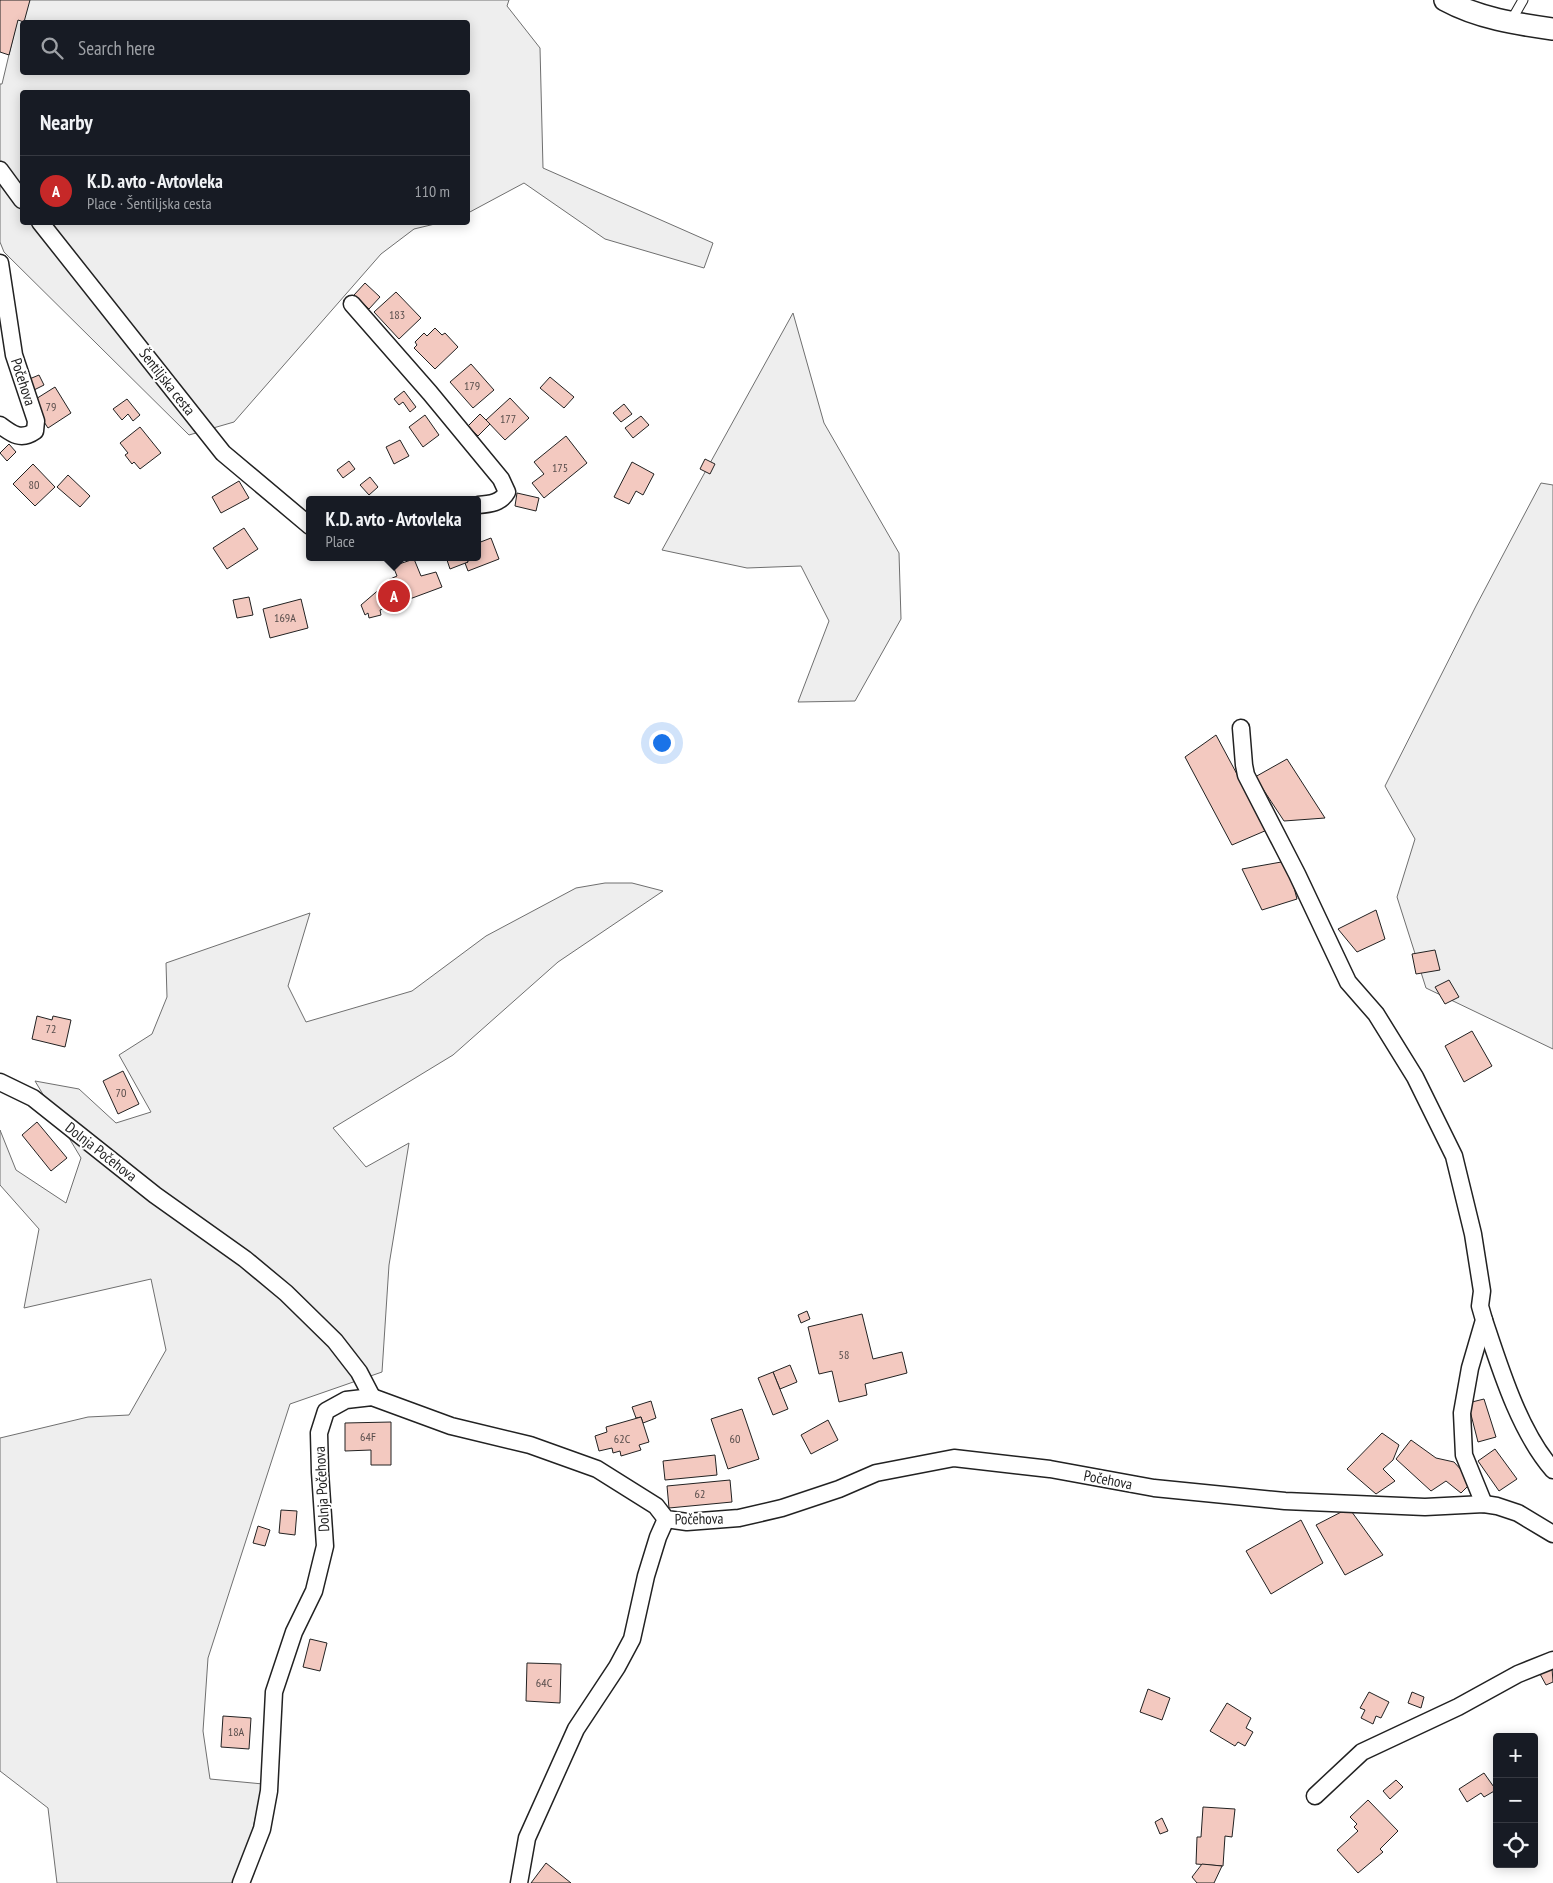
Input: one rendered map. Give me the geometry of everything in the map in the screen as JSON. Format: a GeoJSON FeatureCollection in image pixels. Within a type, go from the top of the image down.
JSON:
{"type":"FeatureCollection","features":[{"type":"Feature","properties":{"kind":"street"},"geometry":{"type":"LineString","coordinates":[[1445,0],[1510,24],[1553,29]]}},
{"type":"Feature","properties":{"kind":"street"},"geometry":{"type":"LineString","coordinates":[[0,170],[20,197]]}},
{"type":"Feature","properties":{"kind":"street","name":"Šentiljska cesta"},"geometry":{"type":"LineString","coordinates":[[42,225],[223,453],[306,523]]}},
{"type":"Feature","properties":{"kind":"street","name":"Počehova"},"geometry":{"type":"LineString","coordinates":[[0,263],[14,356],[36,422],[35,431],[27,436],[14,435],[0,425]]}},
{"type":"Feature","properties":{"kind":"street"},"geometry":{"type":"LineString","coordinates":[[352,304],[430,393],[500,479],[507,492],[504,498],[494,503],[481,505]]}},
{"type":"Feature","properties":{"kind":"street"},"geometry":{"type":"LineString","coordinates":[[1241,728],[1246,775],[1297,874],[1348,982],[1376,1014],[1415,1077],[1454,1156],[1473,1234],[1482,1290],[1480,1306],[1484,1320],[1503,1377],[1531,1438],[1553,1470]]}},
{"type":"Feature","properties":{"kind":"street","name":"Dolnja Počehova"},"geometry":{"type":"LineString","coordinates":[[0,1082],[33,1098],[155,1195],[245,1259],[279,1287],[335,1341],[359,1372],[372,1397],[346,1400],[326,1411],[319,1433],[326,1546],[314,1591],[294,1632],[274,1692],[269,1791],[262,1829],[241,1883]]}},
{"type":"Feature","properties":{"kind":"street"},"geometry":{"type":"LineString","coordinates":[[1484,1320],[1470,1368],[1462,1413],[1464,1456],[1484,1504]]}},
{"type":"Feature","properties":{"kind":"street","name":"Počehova"},"geometry":{"type":"LineString","coordinates":[[372,1397],[451,1426],[530,1445],[597,1469],[656,1506],[666,1520],[687,1522],[739,1518],[782,1508],[839,1489],[876,1473],[954,1458],[1050,1469],[1154,1488],[1285,1500],[1425,1507],[1484,1504],[1518,1513],[1553,1534]]}},
{"type":"Feature","properties":{"kind":"street","name":"Počehova"},"geometry":{"type":"LineString","coordinates":[[519,1883],[527,1838],[576,1728],[617,1667],[632,1639],[646,1576],[666,1520]]}},
{"type":"Feature","properties":{"kind":"street"},"geometry":{"type":"LineString","coordinates":[[1315,1796],[1362,1752],[1458,1707],[1518,1674],[1553,1660]]}},
{"type":"Feature","properties":{"kind":"lane"},"geometry":{"type":"LineString","coordinates":[[1510,24],[1523,0]]}},
{"type":"Feature","properties":{"kind":"shaded area"},"geometry":{"type":"Polygon","coordinates":[[[22,0],[509,0],[507,6],[540,48],[543,168],[713,243],[704,268],[605,239],[524,183],[470,212],[470,90],[20,90],[20,225],[431,225],[414,229],[381,254],[234,422],[189,435],[4,252],[0,242],[0,84],[2,84],[22,0]]]}},
{"type":"Feature","properties":{"kind":"shaded area"},"geometry":{"type":"Polygon","coordinates":[[[793,313],[824,423],[899,553],[901,619],[855,701],[798,702],[829,621],[801,566],[747,568],[662,550],[793,313]]]}},
{"type":"Feature","properties":{"kind":"shaded area"},"geometry":{"type":"Polygon","coordinates":[[[1541,483],[1553,485],[1553,1049],[1426,988],[1397,897],[1415,839],[1385,786],[1541,483]]]}},
{"type":"Feature","properties":{"kind":"shaded area"},"geometry":{"type":"Polygon","coordinates":[[[605,883],[632,883],[663,891],[558,962],[453,1055],[333,1128],[366,1167],[409,1143],[389,1265],[382,1372],[290,1404],[208,1658],[203,1731],[210,1779],[263,1784],[251,1837],[233,1883],[57,1883],[48,1808],[0,1771],[0,1438],[88,1417],[129,1415],[166,1350],[151,1279],[24,1308],[39,1229],[0,1185],[0,1130],[16,1170],[66,1203],[81,1158],[35,1081],[79,1089],[116,1123],[151,1112],[119,1055],[152,1034],[167,997],[166,963],[310,913],[288,986],[306,1022],[412,991],[486,936],[576,888],[605,883]]]}},
{"type":"Feature","properties":{"kind":"building"},"geometry":{"type":"Polygon","coordinates":[[[0,0],[30,0],[25,20],[18,20],[9,55],[0,52],[0,0]]]}},
{"type":"Feature","properties":{"kind":"building"},"geometry":{"type":"Polygon","coordinates":[[[365,283],[380,297],[369,309],[354,295],[365,283]]]}},
{"type":"Feature","properties":{"kind":"building"},"geometry":{"type":"Polygon","coordinates":[[[396,292],[421,318],[399,339],[374,312],[396,292]]]}},
{"type":"Feature","properties":{"kind":"building"},"geometry":{"type":"Polygon","coordinates":[[[435,328],[442,335],[445,333],[458,347],[435,369],[414,348],[417,345],[415,342],[424,333],[427,336],[435,328]]]}},
{"type":"Feature","properties":{"kind":"building"},"geometry":{"type":"Polygon","coordinates":[[[471,364],[494,390],[473,408],[450,382],[471,364]]]}},
{"type":"Feature","properties":{"kind":"building"},"geometry":{"type":"Polygon","coordinates":[[[39,375],[44,385],[32,391],[27,380],[39,375]]]}},
{"type":"Feature","properties":{"kind":"building"},"geometry":{"type":"Polygon","coordinates":[[[550,377],[574,397],[564,408],[540,388],[550,377]]]}},
{"type":"Feature","properties":{"kind":"building"},"geometry":{"type":"Polygon","coordinates":[[[55,387],[71,413],[48,428],[31,402],[55,387]]]}},
{"type":"Feature","properties":{"kind":"building"},"geometry":{"type":"Polygon","coordinates":[[[404,391],[416,407],[410,412],[403,402],[399,405],[394,399],[404,391]]]}},
{"type":"Feature","properties":{"kind":"building"},"geometry":{"type":"Polygon","coordinates":[[[510,398],[529,418],[505,440],[486,420],[510,398]]]}},
{"type":"Feature","properties":{"kind":"building"},"geometry":{"type":"Polygon","coordinates":[[[127,399],[140,415],[133,421],[128,414],[122,420],[113,409],[127,399]]]}},
{"type":"Feature","properties":{"kind":"building"},"geometry":{"type":"Polygon","coordinates":[[[624,404],[632,414],[621,422],[613,413],[624,404]]]}},
{"type":"Feature","properties":{"kind":"building"},"geometry":{"type":"Polygon","coordinates":[[[480,414],[490,424],[478,436],[468,426],[480,414]]]}},
{"type":"Feature","properties":{"kind":"building"},"geometry":{"type":"Polygon","coordinates":[[[425,415],[439,435],[423,447],[409,427],[425,415]]]}},
{"type":"Feature","properties":{"kind":"building"},"geometry":{"type":"Polygon","coordinates":[[[641,416],[649,425],[633,438],[625,428],[641,416]]]}},
{"type":"Feature","properties":{"kind":"building"},"geometry":{"type":"Polygon","coordinates":[[[140,427],[161,453],[140,469],[134,462],[132,464],[125,455],[128,453],[120,443],[140,427]]]}},
{"type":"Feature","properties":{"kind":"building"},"geometry":{"type":"Polygon","coordinates":[[[566,436],[587,463],[544,498],[532,483],[544,474],[534,462],[566,436]]]}},
{"type":"Feature","properties":{"kind":"building"},"geometry":{"type":"Polygon","coordinates":[[[400,440],[409,456],[394,464],[386,447],[400,440]]]}},
{"type":"Feature","properties":{"kind":"building"},"geometry":{"type":"Polygon","coordinates":[[[9,444],[16,452],[7,461],[0,453],[9,444]]]}},
{"type":"Feature","properties":{"kind":"building"},"geometry":{"type":"Polygon","coordinates":[[[705,459],[715,464],[710,474],[700,469],[705,459]]]}},
{"type":"Feature","properties":{"kind":"building"},"geometry":{"type":"Polygon","coordinates":[[[349,461],[355,469],[343,478],[337,470],[349,461]]]}},
{"type":"Feature","properties":{"kind":"building"},"geometry":{"type":"Polygon","coordinates":[[[632,462],[654,474],[643,495],[636,491],[629,504],[614,497],[632,462]]]}},
{"type":"Feature","properties":{"kind":"building"},"geometry":{"type":"Polygon","coordinates":[[[33,464],[55,487],[35,506],[13,484],[33,464]]]}},
{"type":"Feature","properties":{"kind":"building"},"geometry":{"type":"Polygon","coordinates":[[[68,475],[90,496],[80,507],[57,487],[68,475]]]}},
{"type":"Feature","properties":{"kind":"building"},"geometry":{"type":"Polygon","coordinates":[[[370,477],[378,487],[369,495],[360,485],[370,477]]]}},
{"type":"Feature","properties":{"kind":"building"},"geometry":{"type":"Polygon","coordinates":[[[239,481],[249,498],[221,513],[212,497],[239,481]]]}},
{"type":"Feature","properties":{"kind":"building"},"geometry":{"type":"Polygon","coordinates":[[[517,493],[539,498],[536,511],[515,506],[517,493]]]}},
{"type":"Feature","properties":{"kind":"building"},"geometry":{"type":"Polygon","coordinates":[[[244,528],[258,549],[227,569],[213,548],[244,528]]]}},
{"type":"Feature","properties":{"kind":"building"},"geometry":{"type":"Polygon","coordinates":[[[491,538],[499,559],[468,571],[465,563],[468,561],[481,561],[481,542],[491,538]]]}},
{"type":"Feature","properties":{"kind":"building"},"geometry":{"type":"Polygon","coordinates":[[[408,561],[415,561],[421,576],[436,572],[442,587],[380,610],[381,615],[369,618],[368,613],[365,615],[361,605],[382,587],[389,584],[388,580],[397,576],[393,566],[408,561]]]}},
{"type":"Feature","properties":{"kind":"building"},"geometry":{"type":"Polygon","coordinates":[[[447,561],[468,561],[468,562],[450,569],[447,561]]]}},
{"type":"Feature","properties":{"kind":"building"},"geometry":{"type":"Polygon","coordinates":[[[249,597],[253,615],[237,618],[233,600],[249,597]]]}},
{"type":"Feature","properties":{"kind":"building"},"geometry":{"type":"Polygon","coordinates":[[[301,599],[308,628],[270,638],[263,609],[301,599]]]}},
{"type":"Feature","properties":{"kind":"building"},"geometry":{"type":"Polygon","coordinates":[[[1216,735],[1267,830],[1232,845],[1185,757],[1216,735]]]}},
{"type":"Feature","properties":{"kind":"building"},"geometry":{"type":"Polygon","coordinates":[[[1287,759],[1325,818],[1284,821],[1255,777],[1287,759]]]}},
{"type":"Feature","properties":{"kind":"building"},"geometry":{"type":"Polygon","coordinates":[[[1287,861],[1297,899],[1262,910],[1242,869],[1287,861]]]}},
{"type":"Feature","properties":{"kind":"building"},"geometry":{"type":"Polygon","coordinates":[[[1376,910],[1385,939],[1357,952],[1338,929],[1376,910]]]}},
{"type":"Feature","properties":{"kind":"building"},"geometry":{"type":"Polygon","coordinates":[[[1435,950],[1440,970],[1416,974],[1412,954],[1435,950]]]}},
{"type":"Feature","properties":{"kind":"building"},"geometry":{"type":"Polygon","coordinates":[[[1449,980],[1459,997],[1445,1004],[1435,987],[1449,980]]]}},
{"type":"Feature","properties":{"kind":"building"},"geometry":{"type":"Polygon","coordinates":[[[37,1016],[52,1020],[53,1016],[71,1020],[65,1047],[32,1039],[37,1016]]]}},
{"type":"Feature","properties":{"kind":"building"},"geometry":{"type":"Polygon","coordinates":[[[1472,1031],[1492,1066],[1464,1082],[1445,1046],[1472,1031]]]}},
{"type":"Feature","properties":{"kind":"building"},"geometry":{"type":"Polygon","coordinates":[[[123,1071],[139,1104],[118,1114],[103,1081],[123,1071]]]}},
{"type":"Feature","properties":{"kind":"building"},"geometry":{"type":"Polygon","coordinates":[[[37,1122],[67,1158],[51,1171],[22,1135],[37,1122]]]}},
{"type":"Feature","properties":{"kind":"building"},"geometry":{"type":"Polygon","coordinates":[[[807,1311],[810,1319],[801,1323],[798,1315],[807,1311]]]}},
{"type":"Feature","properties":{"kind":"building"},"geometry":{"type":"Polygon","coordinates":[[[862,1314],[873,1359],[902,1352],[907,1373],[865,1384],[867,1395],[839,1402],[832,1371],[819,1374],[808,1327],[862,1314]]]}},
{"type":"Feature","properties":{"kind":"building"},"geometry":{"type":"Polygon","coordinates":[[[790,1365],[797,1382],[780,1389],[773,1372],[790,1365]]]}},
{"type":"Feature","properties":{"kind":"building"},"geometry":{"type":"Polygon","coordinates":[[[773,1372],[788,1409],[773,1415],[758,1378],[773,1372]]]}},
{"type":"Feature","properties":{"kind":"building"},"geometry":{"type":"Polygon","coordinates":[[[1484,1399],[1496,1437],[1478,1442],[1468,1403],[1484,1399]]]}},
{"type":"Feature","properties":{"kind":"building"},"geometry":{"type":"Polygon","coordinates":[[[651,1401],[656,1418],[643,1423],[641,1417],[636,1418],[632,1407],[651,1401]]]}},
{"type":"Feature","properties":{"kind":"building"},"geometry":{"type":"Polygon","coordinates":[[[742,1409],[759,1459],[728,1469],[711,1419],[742,1409]]]}},
{"type":"Feature","properties":{"kind":"building"},"geometry":{"type":"Polygon","coordinates":[[[641,1417],[649,1442],[639,1445],[641,1450],[621,1456],[620,1451],[613,1453],[612,1448],[599,1451],[595,1436],[607,1432],[606,1427],[641,1417]]]}},
{"type":"Feature","properties":{"kind":"building"},"geometry":{"type":"Polygon","coordinates":[[[828,1420],[838,1440],[811,1454],[801,1435],[828,1420]]]}},
{"type":"Feature","properties":{"kind":"building"},"geometry":{"type":"Polygon","coordinates":[[[391,1422],[391,1465],[371,1465],[371,1450],[345,1451],[345,1423],[391,1422]]]}},
{"type":"Feature","properties":{"kind":"building"},"geometry":{"type":"Polygon","coordinates":[[[1382,1433],[1399,1445],[1393,1460],[1383,1469],[1395,1481],[1376,1494],[1347,1469],[1382,1433]]]}},
{"type":"Feature","properties":{"kind":"building"},"geometry":{"type":"Polygon","coordinates":[[[1411,1440],[1436,1458],[1454,1462],[1472,1482],[1461,1493],[1446,1481],[1431,1491],[1396,1459],[1411,1440]]]}},
{"type":"Feature","properties":{"kind":"building"},"geometry":{"type":"Polygon","coordinates":[[[1495,1449],[1517,1479],[1499,1491],[1478,1461],[1495,1449]]]}},
{"type":"Feature","properties":{"kind":"building"},"geometry":{"type":"Polygon","coordinates":[[[715,1455],[717,1475],[665,1480],[663,1461],[715,1455]]]}},
{"type":"Feature","properties":{"kind":"building"},"geometry":{"type":"Polygon","coordinates":[[[730,1480],[732,1502],[669,1508],[667,1486],[730,1480]]]}},
{"type":"Feature","properties":{"kind":"building"},"geometry":{"type":"Polygon","coordinates":[[[1349,1508],[1383,1555],[1345,1575],[1316,1525],[1349,1508]]]}},
{"type":"Feature","properties":{"kind":"building"},"geometry":{"type":"Polygon","coordinates":[[[281,1510],[297,1511],[295,1535],[279,1533],[281,1510]]]}},
{"type":"Feature","properties":{"kind":"building"},"geometry":{"type":"Polygon","coordinates":[[[1301,1520],[1323,1563],[1271,1594],[1246,1551],[1301,1520]]]}},
{"type":"Feature","properties":{"kind":"building"},"geometry":{"type":"Polygon","coordinates":[[[258,1526],[270,1530],[265,1546],[253,1543],[258,1526]]]}},
{"type":"Feature","properties":{"kind":"building"},"geometry":{"type":"Polygon","coordinates":[[[310,1639],[327,1643],[320,1671],[303,1667],[310,1639]]]}},
{"type":"Feature","properties":{"kind":"building"},"geometry":{"type":"Polygon","coordinates":[[[527,1663],[561,1664],[560,1703],[526,1701],[527,1663]]]}},
{"type":"Feature","properties":{"kind":"building"},"geometry":{"type":"Polygon","coordinates":[[[1552,1668],[1553,1682],[1546,1685],[1540,1674],[1552,1668]]]}},
{"type":"Feature","properties":{"kind":"building"},"geometry":{"type":"Polygon","coordinates":[[[1148,1689],[1170,1698],[1162,1720],[1140,1712],[1148,1689]]]}},
{"type":"Feature","properties":{"kind":"building"},"geometry":{"type":"Polygon","coordinates":[[[1369,1692],[1389,1702],[1381,1718],[1376,1716],[1373,1724],[1361,1718],[1365,1710],[1360,1708],[1369,1692]]]}},
{"type":"Feature","properties":{"kind":"building"},"geometry":{"type":"Polygon","coordinates":[[[1412,1692],[1424,1697],[1421,1708],[1408,1703],[1412,1692]]]}},
{"type":"Feature","properties":{"kind":"building"},"geometry":{"type":"Polygon","coordinates":[[[1227,1703],[1251,1718],[1246,1728],[1253,1732],[1245,1746],[1238,1742],[1235,1746],[1210,1731],[1227,1703]]]}},
{"type":"Feature","properties":{"kind":"building"},"geometry":{"type":"Polygon","coordinates":[[[223,1716],[251,1718],[249,1749],[221,1747],[223,1716]]]}},
{"type":"Feature","properties":{"kind":"building"},"geometry":{"type":"Polygon","coordinates":[[[1484,1773],[1493,1786],[1493,1792],[1484,1797],[1481,1793],[1467,1802],[1459,1789],[1484,1773]]]}},
{"type":"Feature","properties":{"kind":"building"},"geometry":{"type":"Polygon","coordinates":[[[1396,1780],[1403,1787],[1390,1799],[1383,1791],[1396,1780]]]}},
{"type":"Feature","properties":{"kind":"building"},"geometry":{"type":"Polygon","coordinates":[[[1368,1800],[1398,1831],[1380,1849],[1383,1852],[1358,1873],[1337,1850],[1358,1831],[1354,1827],[1357,1824],[1350,1817],[1368,1800]]]}},
{"type":"Feature","properties":{"kind":"building"},"geometry":{"type":"Polygon","coordinates":[[[1203,1807],[1235,1809],[1232,1837],[1225,1836],[1223,1866],[1196,1864],[1197,1837],[1201,1837],[1203,1807]]]}},
{"type":"Feature","properties":{"kind":"building"},"geometry":{"type":"Polygon","coordinates":[[[1162,1818],[1168,1831],[1160,1834],[1155,1822],[1162,1818]]]}},
{"type":"Feature","properties":{"kind":"building"},"geometry":{"type":"Polygon","coordinates":[[[546,1863],[571,1883],[531,1883],[546,1863]]]}},
{"type":"Feature","properties":{"kind":"building"},"geometry":{"type":"Polygon","coordinates":[[[1202,1864],[1222,1866],[1214,1883],[1197,1883],[1192,1877],[1202,1864]]]}},
{"type":"Feature","properties":{"kind":"place","name":"K.D. avto - Avtovleka"},"geometry":{"type":"Point","coordinates":[394,596]}}]}
